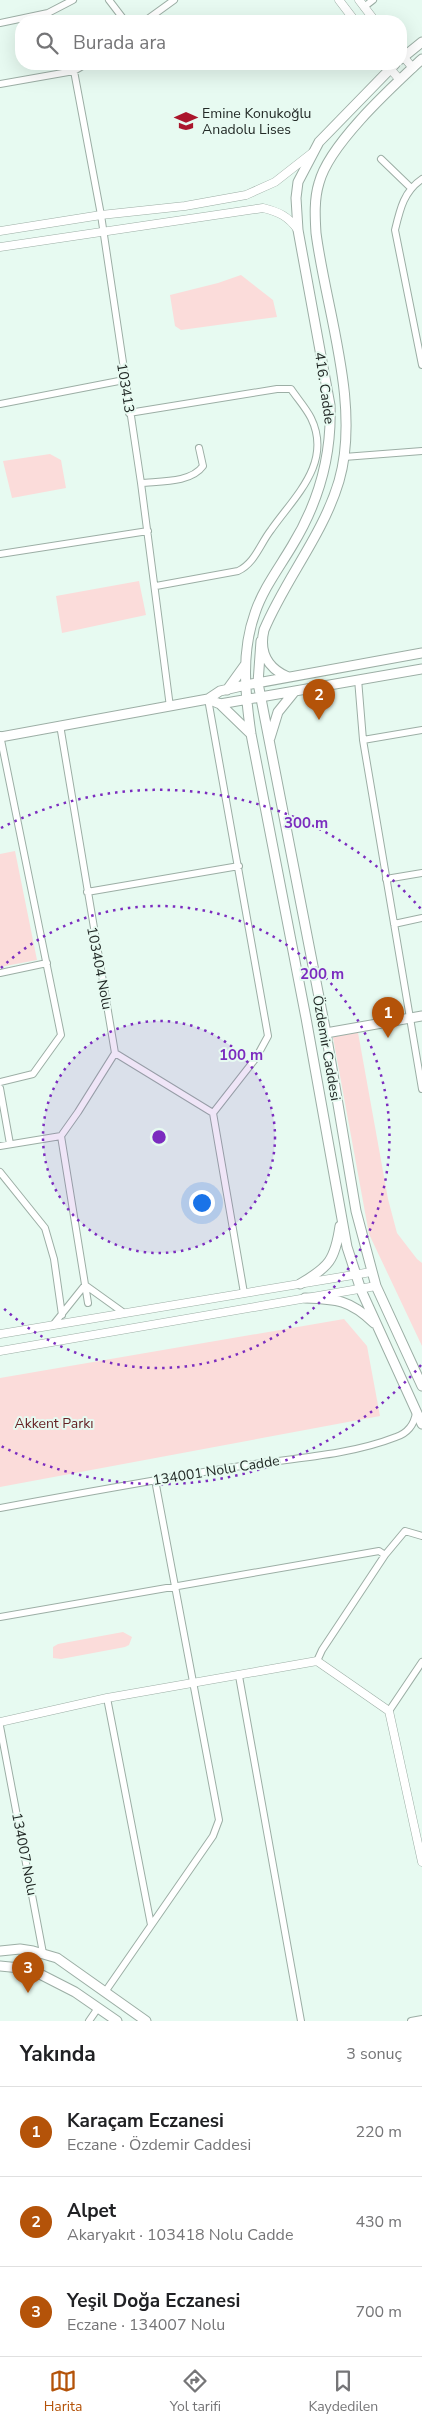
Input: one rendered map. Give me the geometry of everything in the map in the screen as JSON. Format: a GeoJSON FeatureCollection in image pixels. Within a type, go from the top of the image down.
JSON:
{"type":"FeatureCollection","features":[{"type":"Feature","properties":{"kind":"main road"},"geometry":{"type":"LineString","coordinates":[[407,52],[422,42]]}},
{"type":"Feature","properties":{"kind":"main road","name":"Özdemir Caddesi"},"geometry":{"type":"LineString","coordinates":[[422,59],[384,94],[328,159],[319,183],[315,213],[318,248],[345,399],[344,456],[339,481],[318,535],[269,619],[262,641],[258,683],[270,753],[326,1033],[356,1211],[376,1286],[422,1386]]}},
{"type":"Feature","properties":{"kind":"main road","name":"416. Cadde"},"geometry":{"type":"LineString","coordinates":[[246,700],[245,665],[247,642],[260,600],[315,503],[325,469],[331,430],[330,405],[298,230],[296,198],[298,182],[319,142],[385,70]]}},
{"type":"Feature","properties":{"kind":"main road"},"geometry":{"type":"LineString","coordinates":[[262,641],[268,662],[276,671],[288,677]]}},
{"type":"Feature","properties":{"kind":"main road"},"geometry":{"type":"LineString","coordinates":[[0,736],[170,707],[208,699],[227,690],[246,685],[422,653]]}},
{"type":"Feature","properties":{"kind":"main road"},"geometry":{"type":"LineString","coordinates":[[227,690],[245,665]]}},
{"type":"Feature","properties":{"kind":"main road"},"geometry":{"type":"LineString","coordinates":[[220,704],[422,669]]}},
{"type":"Feature","properties":{"kind":"main road"},"geometry":{"type":"LineString","coordinates":[[270,753],[270,736],[274,720],[282,706],[297,690]]}},
{"type":"Feature","properties":{"kind":"main road"},"geometry":{"type":"LineString","coordinates":[[208,699],[220,704],[251,734]]}},
{"type":"Feature","properties":{"kind":"main road","name":"Özdemir Caddesi"},"geometry":{"type":"LineString","coordinates":[[246,700],[306,1018],[341,1218],[361,1290],[422,1424]]}},
{"type":"Feature","properties":{"kind":"main road"},"geometry":{"type":"LineString","coordinates":[[326,1033],[422,1016]]}},
{"type":"Feature","properties":{"kind":"main road"},"geometry":{"type":"LineString","coordinates":[[300,1284],[321,1271],[331,1262],[337,1245],[341,1218]]}},
{"type":"Feature","properties":{"kind":"main road"},"geometry":{"type":"LineString","coordinates":[[305,1298],[336,1299],[355,1306],[378,1327]]}},
{"type":"Feature","properties":{"kind":"main road"},"geometry":{"type":"LineString","coordinates":[[0,1950],[20,1949],[43,1953],[57,1958],[146,2021]]}},
{"type":"Feature","properties":{"kind":"main road"},"geometry":{"type":"LineString","coordinates":[[0,1966],[30,1969],[75,1992],[117,2021]]}},
{"type":"Feature","properties":{"kind":"street"},"geometry":{"type":"LineString","coordinates":[[38,15],[48,13],[73,0]]}},
{"type":"Feature","properties":{"kind":"street"},"geometry":{"type":"LineString","coordinates":[[110,0],[121,15]]}},
{"type":"Feature","properties":{"kind":"street"},"geometry":{"type":"LineString","coordinates":[[153,15],[174,0]]}},
{"type":"Feature","properties":{"kind":"street"},"geometry":{"type":"LineString","coordinates":[[339,0],[350,15]]}},
{"type":"Feature","properties":{"kind":"street"},"geometry":{"type":"LineString","coordinates":[[359,0],[369,15]]}},
{"type":"Feature","properties":{"kind":"street"},"geometry":{"type":"LineString","coordinates":[[364,7],[373,0]]}},
{"type":"Feature","properties":{"kind":"street"},"geometry":{"type":"LineString","coordinates":[[0,23],[15,20]]}},
{"type":"Feature","properties":{"kind":"street"},"geometry":{"type":"LineString","coordinates":[[407,62],[412,68]]}},
{"type":"Feature","properties":{"kind":"street"},"geometry":{"type":"LineString","coordinates":[[393,70],[400,80]]}},
{"type":"Feature","properties":{"kind":"street"},"geometry":{"type":"LineString","coordinates":[[0,84],[74,71]]}},
{"type":"Feature","properties":{"kind":"street","name":"103413"},"geometry":{"type":"LineString","coordinates":[[74,71],[101,216],[156,586],[170,707]]}},
{"type":"Feature","properties":{"kind":"street","name":"416. Cadde"},"geometry":{"type":"LineString","coordinates":[[0,231],[185,206],[246,195],[275,182],[312,153]]}},
{"type":"Feature","properties":{"kind":"street"},"geometry":{"type":"LineString","coordinates":[[381,159],[410,187]]}},
{"type":"Feature","properties":{"kind":"street"},"geometry":{"type":"LineString","coordinates":[[422,179],[410,187],[400,209],[395,230],[422,365]]}},
{"type":"Feature","properties":{"kind":"street"},"geometry":{"type":"LineString","coordinates":[[0,247],[103,230],[263,208],[284,215],[290,219],[298,230]]}},
{"type":"Feature","properties":{"kind":"street"},"geometry":{"type":"LineString","coordinates":[[414,327],[422,326]]}},
{"type":"Feature","properties":{"kind":"street"},"geometry":{"type":"LineString","coordinates":[[0,404],[124,380]]}},
{"type":"Feature","properties":{"kind":"street"},"geometry":{"type":"LineString","coordinates":[[129,413],[291,389],[311,418],[316,442],[316,460],[308,481],[270,531],[248,566],[238,571],[156,586]]}},
{"type":"Feature","properties":{"kind":"street"},"geometry":{"type":"LineString","coordinates":[[141,483],[188,478],[198,473],[203,466],[200,448]]}},
{"type":"Feature","properties":{"kind":"street"},"geometry":{"type":"LineString","coordinates":[[344,456],[422,450]]}},
{"type":"Feature","properties":{"kind":"street"},"geometry":{"type":"LineString","coordinates":[[0,554],[148,531]]}},
{"type":"Feature","properties":{"kind":"street"},"geometry":{"type":"LineString","coordinates":[[358,679],[363,740],[422,1089]]}},
{"type":"Feature","properties":{"kind":"street"},"geometry":{"type":"LineString","coordinates":[[208,699],[268,1036],[256,1058],[213,1113],[244,1293]]}},
{"type":"Feature","properties":{"kind":"street","name":"103404 Nolu"},"geometry":{"type":"LineString","coordinates":[[60,725],[115,1053]]}},
{"type":"Feature","properties":{"kind":"street"},"geometry":{"type":"LineString","coordinates":[[363,740],[422,730]]}},
{"type":"Feature","properties":{"kind":"street"},"geometry":{"type":"LineString","coordinates":[[0,736],[61,1035],[33,1074],[0,1082]]}},
{"type":"Feature","properties":{"kind":"street"},"geometry":{"type":"LineString","coordinates":[[87,892],[239,866]]}},
{"type":"Feature","properties":{"kind":"street"},"geometry":{"type":"LineString","coordinates":[[386,879],[422,873]]}},
{"type":"Feature","properties":{"kind":"street"},"geometry":{"type":"LineString","coordinates":[[394,924],[422,918]]}},
{"type":"Feature","properties":{"kind":"street"},"geometry":{"type":"LineString","coordinates":[[0,973],[46,963]]}},
{"type":"Feature","properties":{"kind":"street"},"geometry":{"type":"LineString","coordinates":[[88,1303],[61,1136],[115,1053],[213,1113]]}},
{"type":"Feature","properties":{"kind":"street"},"geometry":{"type":"LineString","coordinates":[[0,1088],[10,1144]]}},
{"type":"Feature","properties":{"kind":"street"},"geometry":{"type":"LineString","coordinates":[[0,1146],[61,1136]]}},
{"type":"Feature","properties":{"kind":"street"},"geometry":{"type":"LineString","coordinates":[[0,1172],[46,1228],[54,1259],[62,1314]]}},
{"type":"Feature","properties":{"kind":"street"},"geometry":{"type":"LineString","coordinates":[[0,1334],[371,1272]]}},
{"type":"Feature","properties":{"kind":"street"},"geometry":{"type":"LineString","coordinates":[[85,1285],[124,1312]]}},
{"type":"Feature","properties":{"kind":"street"},"geometry":{"type":"LineString","coordinates":[[53,1325],[85,1285]]}},
{"type":"Feature","properties":{"kind":"street"},"geometry":{"type":"LineString","coordinates":[[0,1351],[376,1286]]}},
{"type":"Feature","properties":{"kind":"street","name":"134001 Nolu Cadde"},"geometry":{"type":"LineString","coordinates":[[0,1508],[155,1480],[355,1449],[396,1437],[407,1431],[415,1423],[416,1412]]}},
{"type":"Feature","properties":{"kind":"street"},"geometry":{"type":"LineString","coordinates":[[105,1992],[213,1836],[219,1820],[155,1480]]}},
{"type":"Feature","properties":{"kind":"street"},"geometry":{"type":"LineString","coordinates":[[317,1661],[322,1650],[385,1555],[405,1531],[422,1536]]}},
{"type":"Feature","properties":{"kind":"street"},"geometry":{"type":"LineString","coordinates":[[0,1617],[379,1551],[385,1555]]}},
{"type":"Feature","properties":{"kind":"street"},"geometry":{"type":"LineString","coordinates":[[0,1724],[107,1698],[317,1661],[389,1711],[420,1836],[422,1862]]}},
{"type":"Feature","properties":{"kind":"street"},"geometry":{"type":"LineString","coordinates":[[389,1711],[422,1662]]}},
{"type":"Feature","properties":{"kind":"street"},"geometry":{"type":"LineString","coordinates":[[239,1676],[301,2021]]}},
{"type":"Feature","properties":{"kind":"street"},"geometry":{"type":"LineString","coordinates":[[107,1698],[151,1925]]}},
{"type":"Feature","properties":{"kind":"street","name":"134007 Nolu"},"geometry":{"type":"LineString","coordinates":[[0,1724],[43,1953]]}},
{"type":"Feature","properties":{"kind":"street"},"geometry":{"type":"LineString","coordinates":[[89,2021],[98,2008]]}},
{"type":"Feature","properties":{"kind":"street"},"geometry":{"type":"LineString","coordinates":[[411,2021],[422,2019]]}},
{"type":"Feature","properties":{"kind":"green space"},"geometry":{"type":"Polygon","coordinates":[[[241,275],[273,300],[277,317],[181,330],[175,326],[170,295],[241,275]]]}},
{"type":"Feature","properties":{"kind":"green space"},"geometry":{"type":"Polygon","coordinates":[[[50,454],[61,460],[66,488],[12,498],[3,461],[50,454]]]}},
{"type":"Feature","properties":{"kind":"green space"},"geometry":{"type":"Polygon","coordinates":[[[139,581],[146,615],[62,633],[56,596],[139,581]]]}},
{"type":"Feature","properties":{"kind":"green space"},"geometry":{"type":"Polygon","coordinates":[[[15,851],[37,960],[0,967],[0,854],[15,851]]]}},
{"type":"Feature","properties":{"kind":"green space"},"geometry":{"type":"Polygon","coordinates":[[[357,1027],[388,1199],[397,1233],[422,1263],[422,1346],[369,1234],[332,1032],[357,1027]]]}},
{"type":"Feature","properties":{"kind":"green space","name":"Akkent Parkı"},"geometry":{"type":"Polygon","coordinates":[[[344,1319],[367,1346],[380,1416],[0,1487],[0,1378],[344,1319]]]}},
{"type":"Feature","properties":{"kind":"green space"},"geometry":{"type":"Polygon","coordinates":[[[123,1632],[132,1637],[129,1645],[125,1647],[61,1659],[53,1658],[53,1647],[58,1644],[123,1632]]]}},
{"type":"Feature","properties":{"kind":"place","name":"Emine Konukoğlu Anadolu Lises"},"geometry":{"type":"Point","coordinates":[186,121]}},
{"type":"Feature","properties":{"kind":"place","name":"Alpet"},"geometry":{"type":"Point","coordinates":[319,720]}},
{"type":"Feature","properties":{"kind":"place","name":"Karaçam Eczanesi"},"geometry":{"type":"Point","coordinates":[388,1038]}},
{"type":"Feature","properties":{"kind":"place","name":"Yeşil Doğa Eczanesi"},"geometry":{"type":"Point","coordinates":[28,1993]}}]}
